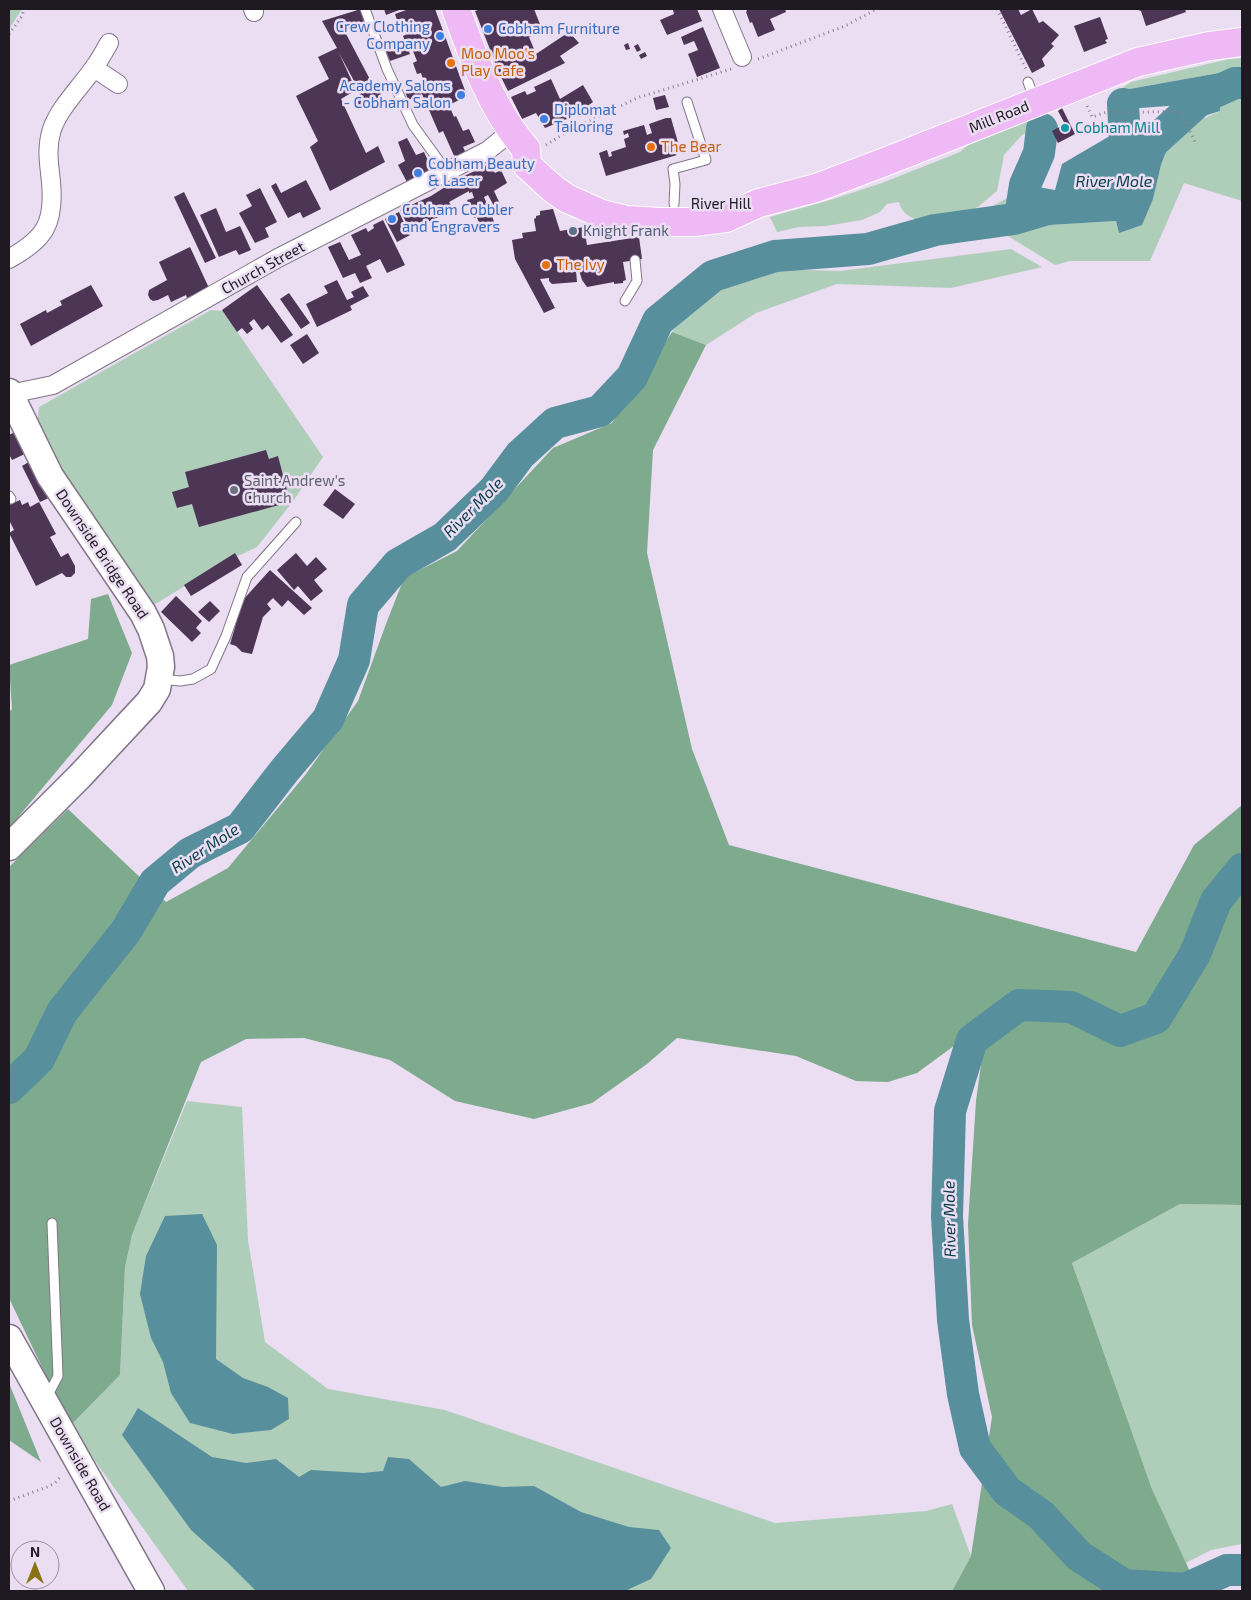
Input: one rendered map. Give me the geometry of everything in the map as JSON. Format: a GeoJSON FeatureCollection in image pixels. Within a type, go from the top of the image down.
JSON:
{"type":"FeatureCollection","features":[{"type":"Feature","properties":{"kind":"main road"},"geometry":{"type":"LineString","coordinates":[[456,9],[476,65],[491,96],[525,143]]}},
{"type":"Feature","properties":{"kind":"main road","name":"Mill Road"},"geometry":{"type":"LineString","coordinates":[[759,204],[832,182],[1032,92],[1138,62],[1210,46],[1242,42]]}},
{"type":"Feature","properties":{"kind":"main road","name":"River Hill"},"geometry":{"type":"LineString","coordinates":[[525,143],[563,173],[591,191],[606,196],[626,201],[674,204],[759,204]]}},
{"type":"Feature","properties":{"kind":"main road","name":"River Hill"},"geometry":{"type":"LineString","coordinates":[[525,143],[527,165],[552,188],[566,198],[631,225],[694,222],[726,218],[759,204]]}},
{"type":"Feature","properties":{"kind":"street"},"geometry":{"type":"LineString","coordinates":[[722,9],[742,62]]}},
{"type":"Feature","properties":{"kind":"street"},"geometry":{"type":"LineString","coordinates":[[9,260],[40,238],[49,222],[52,202],[48,152],[52,128],[64,107],[110,44]]}},
{"type":"Feature","properties":{"kind":"street"},"geometry":{"type":"LineString","coordinates":[[94,68],[118,84]]}},
{"type":"Feature","properties":{"kind":"street","name":"Church Street"},"geometry":{"type":"LineString","coordinates":[[11,401],[52,385],[278,258],[487,151],[525,143]]}},
{"type":"Feature","properties":{"kind":"street","name":"Downside Bridge Road"},"geometry":{"type":"LineString","coordinates":[[9,847],[139,714],[149,702],[160,679],[161,667],[160,656],[143,613],[50,476],[11,401]]}},
{"type":"Feature","properties":{"kind":"street","name":"Downside Road"},"geometry":{"type":"LineString","coordinates":[[9,1338],[151,1591]]}},
{"type":"Feature","properties":{"kind":"lane"},"geometry":{"type":"LineString","coordinates":[[365,9],[387,69],[413,125],[447,172]]}},
{"type":"Feature","properties":{"kind":"lane"},"geometry":{"type":"LineString","coordinates":[[674,204],[675,184],[673,169],[706,160],[687,102]]}},
{"type":"Feature","properties":{"kind":"lane"},"geometry":{"type":"LineString","coordinates":[[625,301],[637,281],[635,260]]}},
{"type":"Feature","properties":{"kind":"lane"},"geometry":{"type":"LineString","coordinates":[[160,679],[180,681],[193,679],[211,669],[226,636],[247,577],[296,522]]}},
{"type":"Feature","properties":{"kind":"lane"},"geometry":{"type":"LineString","coordinates":[[45,1402],[58,1376],[52,1223]]}},
{"type":"Feature","properties":{"kind":"path"},"geometry":{"type":"LineString","coordinates":[[9,34],[22,16],[24,9]]}},
{"type":"Feature","properties":{"kind":"path"},"geometry":{"type":"LineString","coordinates":[[525,143],[565,133],[637,98],[837,29],[877,9]]}},
{"type":"Feature","properties":{"kind":"path"},"geometry":{"type":"LineString","coordinates":[[997,9],[1028,74],[1032,92]]}},
{"type":"Feature","properties":{"kind":"path"},"geometry":{"type":"LineString","coordinates":[[1086,104],[1092,117],[1113,110],[1117,114],[1180,111],[1195,142]]}},
{"type":"Feature","properties":{"kind":"path"},"geometry":{"type":"LineString","coordinates":[[9,1501],[55,1483],[59,1477],[79,1462]]}},
{"type":"Feature","properties":{"kind":"green space"},"geometry":{"type":"Polygon","coordinates":[[[9,9],[22,9],[9,29],[9,9]]]}},
{"type":"Feature","properties":{"kind":"green space"},"geometry":{"type":"Polygon","coordinates":[[[1242,58],[1242,72],[1219,73],[1118,91],[1131,82],[1229,59],[1242,58]]]}},
{"type":"Feature","properties":{"kind":"green space"},"geometry":{"type":"Polygon","coordinates":[[[1219,97],[1242,97],[1242,201],[1184,183],[1150,261],[1070,261],[1055,265],[1008,236],[1015,227],[1116,221],[1119,232],[1153,199],[1161,165],[1173,133],[1220,111],[1219,97]]]}},
{"type":"Feature","properties":{"kind":"green space"},"geometry":{"type":"Polygon","coordinates":[[[1033,119],[1037,129],[1022,135],[1004,155],[997,191],[978,207],[953,219],[946,231],[934,235],[922,223],[905,213],[899,202],[887,204],[880,212],[862,220],[826,226],[799,227],[777,232],[770,217],[882,183],[960,152],[974,140],[1033,119]]]}},
{"type":"Feature","properties":{"kind":"green space"},"geometry":{"type":"Polygon","coordinates":[[[1022,190],[1016,223],[1001,224],[975,234],[970,229],[987,209],[1022,190]]]}},
{"type":"Feature","properties":{"kind":"green space"},"geometry":{"type":"Polygon","coordinates":[[[1011,249],[1042,267],[951,288],[837,284],[756,313],[706,345],[672,332],[688,310],[731,284],[776,269],[840,271],[1011,249]]]}},
{"type":"Feature","properties":{"kind":"green space"},"geometry":{"type":"Polygon","coordinates":[[[211,310],[223,311],[323,457],[291,504],[257,547],[236,557],[234,556],[152,606],[58,469],[37,425],[39,407],[211,310]]]}},
{"type":"Feature","properties":{"kind":"green space"},"geometry":{"type":"Polygon","coordinates":[[[672,332],[706,345],[653,450],[647,553],[692,749],[729,845],[1136,952],[1194,845],[1242,805],[1242,1205],[1180,1204],[1072,1263],[1152,1489],[1199,1591],[952,1591],[971,1556],[992,1417],[972,1325],[968,1224],[976,1101],[983,1050],[962,1040],[917,1073],[888,1082],[856,1081],[796,1056],[677,1038],[647,1064],[592,1103],[534,1119],[455,1101],[390,1060],[304,1038],[246,1039],[201,1062],[132,1235],[125,1267],[120,1375],[70,1426],[9,1298],[9,867],[68,809],[166,902],[228,868],[306,774],[358,701],[404,578],[457,551],[553,448],[612,423],[672,332]]]}},
{"type":"Feature","properties":{"kind":"green space"},"geometry":{"type":"Polygon","coordinates":[[[108,594],[132,653],[112,705],[9,828],[9,712],[12,709],[9,665],[88,639],[91,599],[108,594]]]}},
{"type":"Feature","properties":{"kind":"green space"},"geometry":{"type":"Polygon","coordinates":[[[187,1101],[242,1107],[248,1240],[265,1342],[328,1389],[445,1410],[775,1523],[926,1511],[952,1504],[971,1556],[952,1591],[188,1591],[70,1426],[120,1375],[125,1267],[132,1235],[187,1101]]]}},
{"type":"Feature","properties":{"kind":"green space"},"geometry":{"type":"Polygon","coordinates":[[[1180,1204],[1242,1205],[1242,1544],[1211,1550],[1186,1563],[1152,1489],[1072,1263],[1180,1204]]]}},
{"type":"Feature","properties":{"kind":"green space"},"geometry":{"type":"Polygon","coordinates":[[[9,1383],[41,1462],[9,1440],[9,1383]]]}},
{"type":"Feature","properties":{"kind":"water"},"geometry":{"type":"Polygon","coordinates":[[[1219,73],[1220,111],[1185,122],[1181,105],[1113,110],[1118,91],[1219,73]]]}},
{"type":"Feature","properties":{"kind":"water","name":"River Mole"},"geometry":{"type":"Polygon","coordinates":[[[1165,127],[1173,133],[1161,165],[1153,199],[1142,225],[1119,233],[1116,221],[1015,227],[1014,183],[1055,190],[1062,164],[1120,130],[1129,129],[1145,138],[1165,127]]]}},
{"type":"Feature","properties":{"kind":"water"},"geometry":{"type":"Polygon","coordinates":[[[202,1214],[217,1245],[216,1359],[243,1378],[268,1387],[288,1398],[289,1419],[271,1430],[233,1434],[190,1423],[171,1393],[163,1362],[151,1338],[140,1294],[146,1256],[165,1216],[202,1214]]]}},
{"type":"Feature","properties":{"kind":"water"},"geometry":{"type":"Polygon","coordinates":[[[138,1408],[212,1457],[246,1463],[276,1459],[299,1477],[311,1470],[363,1473],[383,1471],[388,1457],[409,1459],[441,1487],[465,1481],[503,1487],[534,1486],[581,1512],[629,1527],[659,1530],[671,1548],[651,1579],[625,1591],[256,1591],[191,1530],[122,1435],[138,1408]]]}},
{"type":"Feature","properties":{"kind":"building"},"geometry":{"type":"Polygon","coordinates":[[[361,9],[367,23],[344,30],[375,89],[378,87],[383,100],[360,110],[355,97],[361,94],[339,53],[356,90],[341,99],[366,153],[378,146],[385,162],[330,191],[310,147],[318,141],[296,96],[329,79],[318,57],[337,48],[322,21],[361,9]]]}},
{"type":"Feature","properties":{"kind":"building"},"geometry":{"type":"Polygon","coordinates":[[[384,9],[402,9],[386,15],[384,9]]]}},
{"type":"Feature","properties":{"kind":"building"},"geometry":{"type":"Polygon","coordinates":[[[409,9],[435,9],[467,96],[449,105],[463,131],[469,129],[475,142],[463,147],[466,153],[455,158],[443,131],[439,133],[422,94],[408,100],[405,91],[424,82],[421,73],[417,74],[413,63],[417,61],[411,46],[407,47],[410,54],[390,61],[386,51],[406,43],[403,36],[407,34],[401,19],[397,20],[395,14],[409,9]]]}},
{"type":"Feature","properties":{"kind":"building"},"geometry":{"type":"Polygon","coordinates":[[[481,9],[534,9],[543,32],[529,37],[536,54],[569,32],[579,43],[560,56],[565,63],[508,91],[475,11],[481,9]]]}},
{"type":"Feature","properties":{"kind":"building"},"geometry":{"type":"Polygon","coordinates":[[[697,9],[702,21],[667,35],[660,20],[674,14],[673,10],[697,9]]]}},
{"type":"Feature","properties":{"kind":"building"},"geometry":{"type":"Polygon","coordinates":[[[746,9],[785,9],[786,12],[770,19],[775,30],[758,37],[752,22],[750,23],[746,9]]]}},
{"type":"Feature","properties":{"kind":"building"},"geometry":{"type":"Polygon","coordinates":[[[999,9],[1018,9],[1021,15],[1032,9],[1039,23],[1043,21],[1059,35],[1051,44],[1054,46],[1042,59],[1045,66],[1032,73],[999,9]]]}},
{"type":"Feature","properties":{"kind":"building"},"geometry":{"type":"Polygon","coordinates":[[[1135,9],[1185,9],[1186,12],[1146,26],[1141,11],[1135,9]]]}},
{"type":"Feature","properties":{"kind":"building"},"geometry":{"type":"Polygon","coordinates":[[[1100,17],[1108,39],[1105,40],[1107,43],[1084,52],[1074,26],[1100,17]]]}},
{"type":"Feature","properties":{"kind":"building"},"geometry":{"type":"Polygon","coordinates":[[[703,27],[720,68],[697,77],[688,54],[698,50],[694,41],[684,45],[681,37],[703,27]]]}},
{"type":"Feature","properties":{"kind":"building"},"geometry":{"type":"Polygon","coordinates":[[[628,43],[630,49],[626,50],[624,45],[628,43]]]}},
{"type":"Feature","properties":{"kind":"building"},"geometry":{"type":"Polygon","coordinates":[[[638,44],[641,50],[637,52],[634,46],[638,44]]]}},
{"type":"Feature","properties":{"kind":"building"},"geometry":{"type":"Polygon","coordinates":[[[645,52],[647,56],[641,59],[639,55],[645,52]]]}},
{"type":"Feature","properties":{"kind":"building"},"geometry":{"type":"Polygon","coordinates":[[[551,79],[560,99],[583,85],[593,102],[574,116],[545,128],[536,113],[522,119],[511,97],[525,91],[527,95],[536,91],[534,87],[551,79]]]}},
{"type":"Feature","properties":{"kind":"building"},"geometry":{"type":"Polygon","coordinates":[[[665,95],[669,107],[656,110],[653,98],[665,95]]]}},
{"type":"Feature","properties":{"kind":"building","name":"Cobham Mill"},"geometry":{"type":"Polygon","coordinates":[[[1062,108],[1075,134],[1058,143],[1052,131],[1065,124],[1058,111],[1062,108]]]}},
{"type":"Feature","properties":{"kind":"building","name":"The Bear"},"geometry":{"type":"Polygon","coordinates":[[[671,118],[679,146],[675,147],[677,155],[606,176],[599,153],[607,150],[609,157],[612,156],[611,152],[626,147],[624,139],[629,137],[628,133],[624,135],[623,131],[644,125],[647,135],[652,133],[649,124],[671,118]]]}},
{"type":"Feature","properties":{"kind":"building"},"geometry":{"type":"Polygon","coordinates":[[[407,138],[416,155],[424,152],[430,165],[427,166],[432,175],[409,186],[398,165],[405,161],[398,142],[407,138]]]}},
{"type":"Feature","properties":{"kind":"building"},"geometry":{"type":"Polygon","coordinates":[[[489,164],[495,173],[501,170],[507,183],[494,191],[500,204],[494,206],[488,195],[484,197],[489,209],[486,210],[487,213],[474,218],[467,200],[474,198],[472,192],[469,193],[469,191],[449,202],[454,210],[410,230],[400,210],[431,196],[456,180],[489,164]]]}},
{"type":"Feature","properties":{"kind":"building"},"geometry":{"type":"Polygon","coordinates":[[[306,180],[321,209],[303,218],[300,212],[288,218],[271,186],[276,183],[281,193],[306,180]]]}},
{"type":"Feature","properties":{"kind":"building"},"geometry":{"type":"Polygon","coordinates":[[[260,188],[277,222],[265,228],[269,237],[255,243],[239,213],[252,206],[246,195],[260,188]]]}},
{"type":"Feature","properties":{"kind":"building"},"geometry":{"type":"Polygon","coordinates":[[[184,192],[216,258],[205,263],[174,197],[184,192]]]}},
{"type":"Feature","properties":{"kind":"building"},"geometry":{"type":"Polygon","coordinates":[[[216,208],[226,232],[240,226],[251,250],[239,255],[236,250],[219,257],[200,215],[216,208]]]}},
{"type":"Feature","properties":{"kind":"building"},"geometry":{"type":"Polygon","coordinates":[[[553,209],[560,231],[584,227],[587,245],[639,237],[642,259],[623,262],[626,280],[623,283],[614,284],[614,282],[587,287],[582,280],[579,270],[576,271],[577,282],[552,284],[549,278],[540,279],[555,308],[544,313],[515,259],[512,240],[523,238],[522,233],[536,231],[534,219],[536,216],[540,215],[540,211],[553,209]]]}},
{"type":"Feature","properties":{"kind":"building"},"geometry":{"type":"Polygon","coordinates":[[[399,212],[410,235],[397,242],[385,219],[399,212]]]}},
{"type":"Feature","properties":{"kind":"building"},"geometry":{"type":"Polygon","coordinates":[[[491,213],[494,222],[481,227],[477,218],[491,213]]]}},
{"type":"Feature","properties":{"kind":"building"},"geometry":{"type":"Polygon","coordinates":[[[383,220],[405,265],[387,273],[380,259],[366,266],[372,278],[360,283],[355,273],[343,278],[328,247],[340,242],[349,260],[361,255],[351,235],[366,228],[368,232],[374,228],[373,225],[383,220]]]}},
{"type":"Feature","properties":{"kind":"building"},"geometry":{"type":"Polygon","coordinates":[[[190,247],[209,288],[187,298],[186,295],[171,302],[168,295],[158,300],[153,301],[150,299],[148,295],[149,290],[167,280],[159,262],[190,247]]]}},
{"type":"Feature","properties":{"kind":"building"},"geometry":{"type":"Polygon","coordinates":[[[337,280],[347,300],[354,297],[351,292],[363,286],[369,296],[350,306],[352,310],[317,327],[306,304],[328,293],[324,286],[337,280]]]}},
{"type":"Feature","properties":{"kind":"building"},"geometry":{"type":"Polygon","coordinates":[[[91,285],[103,306],[31,346],[20,324],[46,310],[47,313],[62,305],[60,301],[91,285]]]}},
{"type":"Feature","properties":{"kind":"building"},"geometry":{"type":"Polygon","coordinates":[[[257,285],[293,335],[281,343],[268,325],[262,330],[254,319],[249,323],[253,329],[247,334],[242,328],[237,332],[222,310],[257,285]]]}},
{"type":"Feature","properties":{"kind":"building"},"geometry":{"type":"Polygon","coordinates":[[[289,293],[310,323],[301,329],[280,299],[289,293]]]}},
{"type":"Feature","properties":{"kind":"building"},"geometry":{"type":"Polygon","coordinates":[[[307,334],[319,353],[303,364],[290,345],[307,334]]]}},
{"type":"Feature","properties":{"kind":"building"},"geometry":{"type":"Polygon","coordinates":[[[19,430],[29,452],[12,460],[9,454],[9,435],[19,430]]]}},
{"type":"Feature","properties":{"kind":"building","name":"Saint Andrew's Church"},"geometry":{"type":"Polygon","coordinates":[[[266,450],[269,459],[278,456],[290,502],[199,527],[192,504],[177,508],[172,492],[189,487],[185,472],[266,450]]]}},
{"type":"Feature","properties":{"kind":"building"},"geometry":{"type":"Polygon","coordinates":[[[34,459],[53,496],[40,502],[22,466],[34,459]]]}},
{"type":"Feature","properties":{"kind":"building"},"geometry":{"type":"Polygon","coordinates":[[[335,489],[355,504],[343,519],[323,505],[335,489]]]}},
{"type":"Feature","properties":{"kind":"building"},"geometry":{"type":"Polygon","coordinates":[[[20,500],[22,505],[28,502],[30,507],[39,502],[56,534],[50,537],[61,557],[68,553],[75,566],[75,573],[71,577],[66,577],[62,573],[36,586],[9,533],[14,530],[9,520],[9,505],[20,500]]]}},
{"type":"Feature","properties":{"kind":"building"},"geometry":{"type":"Polygon","coordinates":[[[235,553],[242,565],[191,596],[184,585],[235,553]]]}},
{"type":"Feature","properties":{"kind":"building"},"geometry":{"type":"Polygon","coordinates":[[[296,553],[307,566],[316,557],[327,569],[314,580],[323,591],[311,601],[298,586],[294,590],[277,570],[296,553]]]}},
{"type":"Feature","properties":{"kind":"building"},"geometry":{"type":"Polygon","coordinates":[[[270,570],[312,608],[304,615],[288,600],[282,607],[273,598],[267,604],[271,609],[263,617],[252,654],[242,652],[236,646],[230,644],[243,600],[270,570]]]}},
{"type":"Feature","properties":{"kind":"building"},"geometry":{"type":"Polygon","coordinates":[[[176,596],[202,621],[196,628],[201,633],[192,642],[161,612],[176,596]]]}},
{"type":"Feature","properties":{"kind":"building"},"geometry":{"type":"Polygon","coordinates":[[[210,601],[220,611],[209,622],[198,612],[210,601]]]}},
{"type":"Feature","properties":{"kind":"waterway","name":"River Mole"},"geometry":{"type":"LineString","coordinates":[[1136,158],[1202,98],[1235,83],[1242,83]]}},
{"type":"Feature","properties":{"kind":"waterway","name":"River Mole"},"geometry":{"type":"LineString","coordinates":[[1118,174],[1125,140],[1123,104]]}},
{"type":"Feature","properties":{"kind":"waterway"},"geometry":{"type":"LineString","coordinates":[[1020,217],[1025,185],[1039,153],[1042,129]]}},
{"type":"Feature","properties":{"kind":"waterway","name":"River Mole"},"geometry":{"type":"LineString","coordinates":[[9,1088],[39,1059],[62,1012],[126,931],[155,882],[190,853],[240,828],[328,719],[354,660],[363,605],[398,564],[445,537],[494,490],[520,455],[555,423],[600,411],[632,377],[658,321],[713,276],[775,256],[868,249],[935,230],[1014,219],[1058,206]]}},
{"type":"Feature","properties":{"kind":"waterway","name":"River Mole"},"geometry":{"type":"LineString","coordinates":[[1242,869],[1216,901],[1195,954],[1156,1018],[1120,1031],[1071,1007],[1019,1005],[972,1040],[950,1111],[947,1216],[953,1320],[963,1394],[975,1448],[1007,1491],[1041,1515],[1079,1556],[1124,1585],[1185,1589],[1227,1570],[1242,1570]]}},
{"type":"Feature","properties":{"kind":"waterway","name":"River Mole"},"geometry":{"type":"LineString","coordinates":[[1122,1591],[1124,1585]]}},
{"type":"Feature","properties":{"kind":"place","name":"Cobham Furniture"},"geometry":{"type":"Point","coordinates":[488,29]}},
{"type":"Feature","properties":{"kind":"place","name":"Crew Clothing Company"},"geometry":{"type":"Point","coordinates":[440,36]}},
{"type":"Feature","properties":{"kind":"place","name":"Moo Moo's Play Cafe"},"geometry":{"type":"Point","coordinates":[451,63]}},
{"type":"Feature","properties":{"kind":"place","name":"Academy Salons - Cobham Salon"},"geometry":{"type":"Point","coordinates":[461,95]}},
{"type":"Feature","properties":{"kind":"place","name":"Diplomat Tailoring"},"geometry":{"type":"Point","coordinates":[544,119]}},
{"type":"Feature","properties":{"kind":"place","name":"Cobham Mill"},"geometry":{"type":"Point","coordinates":[1065,128]}},
{"type":"Feature","properties":{"kind":"place","name":"The Bear"},"geometry":{"type":"Point","coordinates":[651,147]}},
{"type":"Feature","properties":{"kind":"place","name":"Cobham Beauty & Laser"},"geometry":{"type":"Point","coordinates":[418,173]}},
{"type":"Feature","properties":{"kind":"place","name":"Cobham Cobbler and Engravers"},"geometry":{"type":"Point","coordinates":[392,219]}},
{"type":"Feature","properties":{"kind":"place","name":"Knight Frank"},"geometry":{"type":"Point","coordinates":[573,231]}},
{"type":"Feature","properties":{"kind":"place","name":"The Ivy"},"geometry":{"type":"Point","coordinates":[546,265]}},
{"type":"Feature","properties":{"kind":"place","name":"Saint Andrew's Church"},"geometry":{"type":"Point","coordinates":[234,490]}}]}
